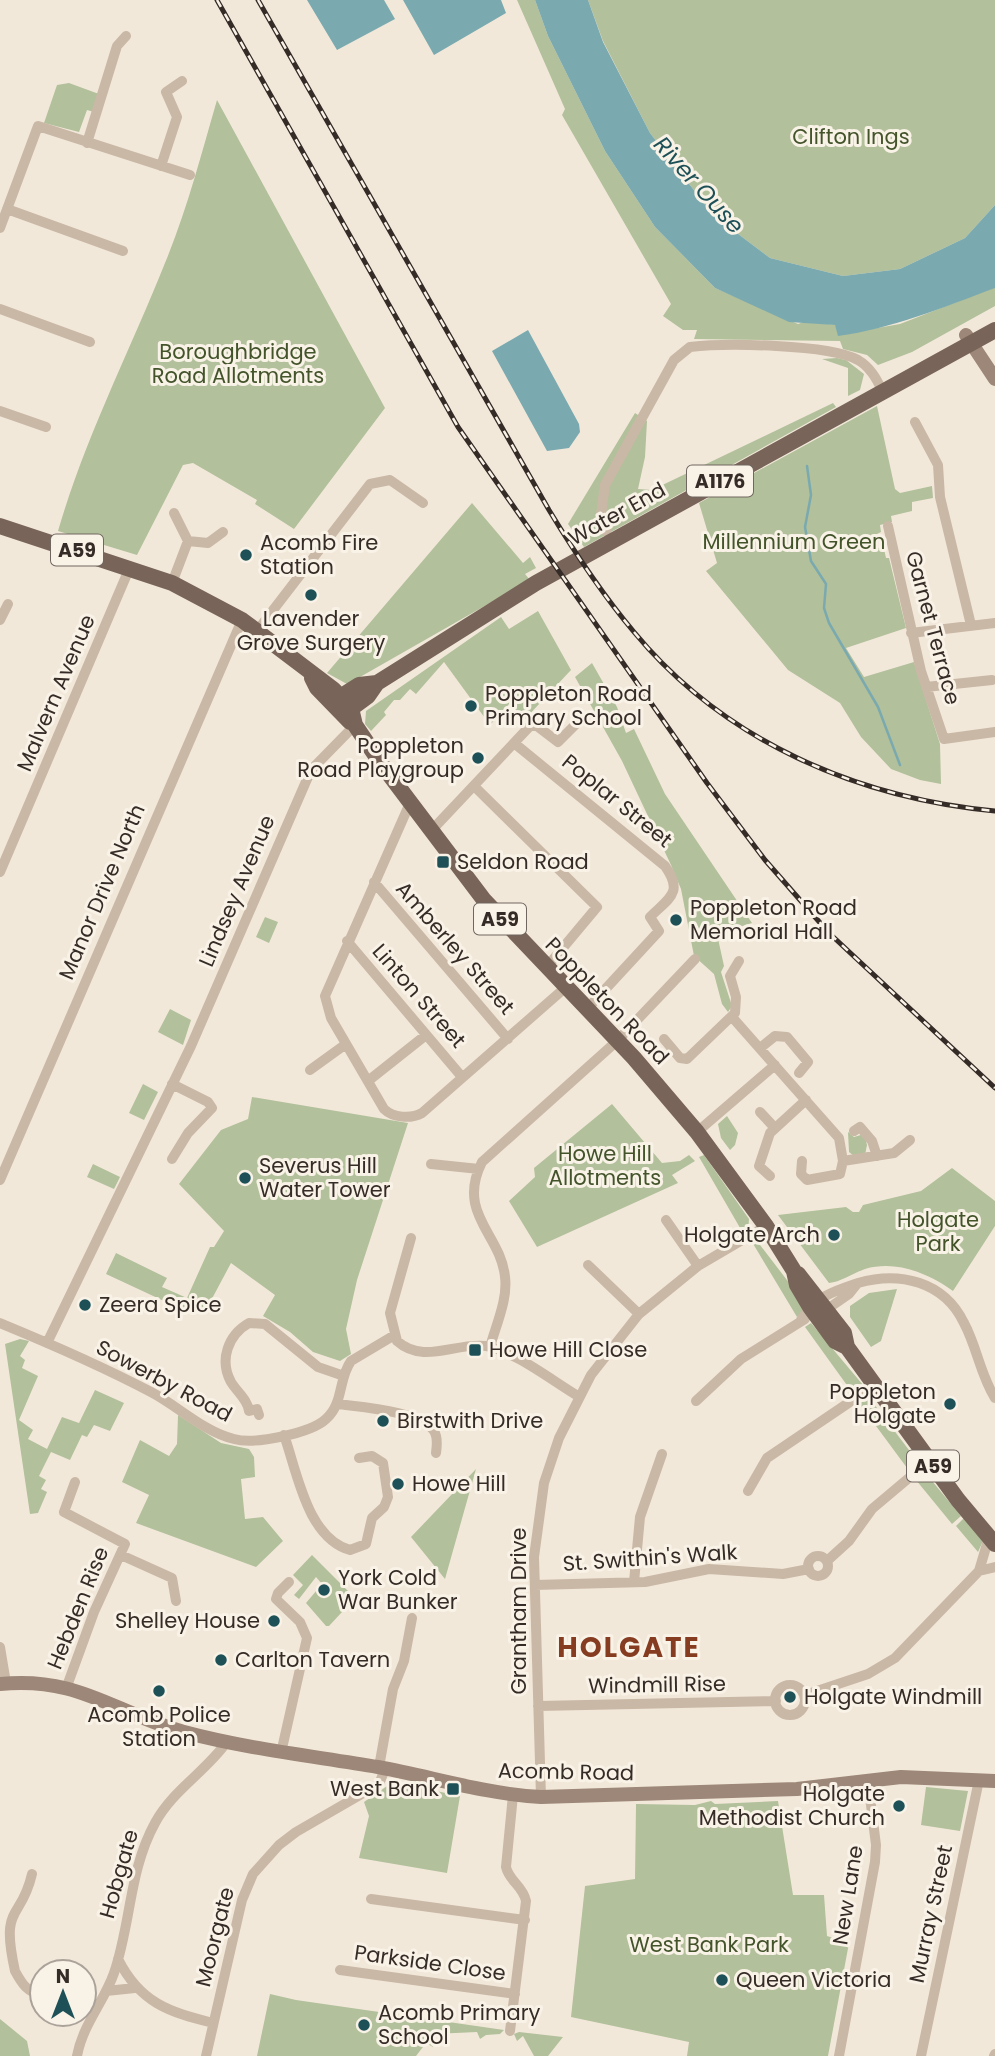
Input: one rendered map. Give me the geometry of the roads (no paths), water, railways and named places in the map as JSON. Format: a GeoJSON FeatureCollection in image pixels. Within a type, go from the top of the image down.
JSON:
{"type":"FeatureCollection","features":[{"type":"Feature","properties":{"kind":"main road","name":"Water End"},"geometry":{"type":"LineString","coordinates":[[344,710],[359,685],[377,683],[605,538],[882,390],[904,382],[995,319]]}},
{"type":"Feature","properties":{"kind":"main road","name":"Water End"},"geometry":{"type":"LineString","coordinates":[[968,339],[995,330]]}},
{"type":"Feature","properties":{"kind":"main road"},"geometry":{"type":"LineString","coordinates":[[968,339],[995,379]]}},
{"type":"Feature","properties":{"kind":"main road","name":"A59"},"geometry":{"type":"LineString","coordinates":[[0,526],[172,583],[242,620],[310,673],[324,680],[344,710]]}},
{"type":"Feature","properties":{"kind":"main road","name":"Poppleton Road"},"geometry":{"type":"LineString","coordinates":[[344,710],[484,900],[617,1041],[697,1132],[794,1270],[806,1280],[815,1310],[844,1333],[847,1347],[929,1461],[992,1540]]}},
{"type":"Feature","properties":{"kind":"main road","name":"Acomb Road"},"geometry":{"type":"LineString","coordinates":[[3,1684],[66,1686],[179,1731],[226,1743],[382,1768],[513,1795],[541,1797],[797,1789],[901,1777],[995,1781]]}},
{"type":"Feature","properties":{"kind":"street"},"geometry":{"type":"LineString","coordinates":[[87,143],[117,46],[127,36]]}},
{"type":"Feature","properties":{"kind":"street"},"geometry":{"type":"LineString","coordinates":[[161,166],[177,117],[166,92],[182,81]]}},
{"type":"Feature","properties":{"kind":"street"},"geometry":{"type":"LineString","coordinates":[[0,228],[38,126],[190,175]]}},
{"type":"Feature","properties":{"kind":"street"},"geometry":{"type":"LineString","coordinates":[[7,209],[123,251]]}},
{"type":"Feature","properties":{"kind":"street"},"geometry":{"type":"LineString","coordinates":[[0,309],[90,342]]}},
{"type":"Feature","properties":{"kind":"street"},"geometry":{"type":"LineString","coordinates":[[605,538],[601,514],[605,485],[674,360],[690,347],[707,345],[822,350],[844,354],[864,364],[882,390]]}},
{"type":"Feature","properties":{"kind":"street"},"geometry":{"type":"LineString","coordinates":[[0,411],[46,427]]}},
{"type":"Feature","properties":{"kind":"street"},"geometry":{"type":"LineString","coordinates":[[915,422],[928,432],[938,465],[940,497],[971,625]]}},
{"type":"Feature","properties":{"kind":"street"},"geometry":{"type":"LineString","coordinates":[[257,631],[370,484],[390,480],[423,503]]}},
{"type":"Feature","properties":{"kind":"street"},"geometry":{"type":"LineString","coordinates":[[172,583],[188,541],[174,513]]}},
{"type":"Feature","properties":{"kind":"street","name":"Garnet Terrace"},"geometry":{"type":"LineString","coordinates":[[888,526],[911,634],[944,739],[995,733]]}},
{"type":"Feature","properties":{"kind":"street"},"geometry":{"type":"LineString","coordinates":[[188,541],[208,542],[223,532]]}},
{"type":"Feature","properties":{"kind":"street","name":"Malvern Avenue"},"geometry":{"type":"LineString","coordinates":[[0,872],[130,567]]}},
{"type":"Feature","properties":{"kind":"street"},"geometry":{"type":"LineString","coordinates":[[0,618],[8,604]]}},
{"type":"Feature","properties":{"kind":"street","name":"Manor Drive North"},"geometry":{"type":"LineString","coordinates":[[1,1175],[242,620]]}},
{"type":"Feature","properties":{"kind":"street"},"geometry":{"type":"LineString","coordinates":[[911,634],[995,623]]}},
{"type":"Feature","properties":{"kind":"street"},"geometry":{"type":"LineString","coordinates":[[926,687],[992,680]]}},
{"type":"Feature","properties":{"kind":"street","name":"Lindsey Avenue"},"geometry":{"type":"LineString","coordinates":[[47,1343],[173,1084],[311,771],[344,710]]}},
{"type":"Feature","properties":{"kind":"street"},"geometry":{"type":"LineString","coordinates":[[431,831],[530,726],[537,726],[558,742],[576,724]]}},
{"type":"Feature","properties":{"kind":"street","name":"Poplar Street"},"geometry":{"type":"LineString","coordinates":[[514,743],[668,868],[676,888],[650,917],[659,929],[587,1009]]}},
{"type":"Feature","properties":{"kind":"street"},"geometry":{"type":"LineString","coordinates":[[475,787],[597,907],[546,968]]}},
{"type":"Feature","properties":{"kind":"street"},"geometry":{"type":"LineString","coordinates":[[410,803],[327,988],[325,1003],[387,1112],[412,1117],[422,1114],[566,987]]}},
{"type":"Feature","properties":{"kind":"street","name":"Amberley Street"},"geometry":{"type":"LineString","coordinates":[[374,882],[508,1039]]}},
{"type":"Feature","properties":{"kind":"street","name":"Linton Street"},"geometry":{"type":"LineString","coordinates":[[347,941],[463,1077]]}},
{"type":"Feature","properties":{"kind":"street"},"geometry":{"type":"LineString","coordinates":[[490,1347],[506,1278],[500,1259],[478,1217],[475,1197],[479,1169],[486,1157],[617,1041],[695,959]]}},
{"type":"Feature","properties":{"kind":"street"},"geometry":{"type":"LineString","coordinates":[[664,1039],[680,1058],[687,1059],[732,1017],[736,1007],[730,976],[739,961]]}},
{"type":"Feature","properties":{"kind":"street"},"geometry":{"type":"LineString","coordinates":[[732,1017],[836,1133],[843,1166]]}},
{"type":"Feature","properties":{"kind":"street"},"geometry":{"type":"LineString","coordinates":[[368,1081],[426,1035]]}},
{"type":"Feature","properties":{"kind":"street"},"geometry":{"type":"LineString","coordinates":[[761,1048],[775,1036],[787,1037],[808,1062],[799,1073]]}},
{"type":"Feature","properties":{"kind":"street"},"geometry":{"type":"LineString","coordinates":[[310,1069],[346,1044]]}},
{"type":"Feature","properties":{"kind":"street"},"geometry":{"type":"LineString","coordinates":[[697,1132],[775,1065]]}},
{"type":"Feature","properties":{"kind":"street"},"geometry":{"type":"LineString","coordinates":[[172,1159],[188,1133],[214,1114],[208,1102],[173,1084]]}},
{"type":"Feature","properties":{"kind":"street"},"geometry":{"type":"LineString","coordinates":[[770,1176],[761,1169],[759,1162],[774,1127],[806,1100]]}},
{"type":"Feature","properties":{"kind":"street"},"geometry":{"type":"LineString","coordinates":[[760,1112],[774,1127]]}},
{"type":"Feature","properties":{"kind":"street"},"geometry":{"type":"LineString","coordinates":[[854,1132],[863,1128],[877,1156]]}},
{"type":"Feature","properties":{"kind":"street"},"geometry":{"type":"LineString","coordinates":[[802,1161],[801,1174],[807,1180],[843,1166],[894,1153],[910,1140]]}},
{"type":"Feature","properties":{"kind":"street"},"geometry":{"type":"LineString","coordinates":[[431,1164],[479,1169]]}},
{"type":"Feature","properties":{"kind":"street"},"geometry":{"type":"LineString","coordinates":[[666,1220],[698,1266]]}},
{"type":"Feature","properties":{"kind":"street","name":"Grantham Drive"},"geometry":{"type":"LineString","coordinates":[[541,1797],[536,1532],[544,1483],[578,1396],[608,1351],[639,1314],[698,1266],[765,1226]]}},
{"type":"Feature","properties":{"kind":"street"},"geometry":{"type":"LineString","coordinates":[[411,1238],[390,1313],[393,1336],[402,1346],[420,1353],[474,1345],[490,1347],[578,1396]]}},
{"type":"Feature","properties":{"kind":"street"},"geometry":{"type":"LineString","coordinates":[[588,1265],[639,1314]]}},
{"type":"Feature","properties":{"kind":"street"},"geometry":{"type":"LineString","coordinates":[[696,1401],[741,1359],[815,1310],[842,1286],[874,1278],[905,1278],[943,1296],[964,1323],[977,1364],[995,1398]]}},
{"type":"Feature","properties":{"kind":"street"},"geometry":{"type":"LineString","coordinates":[[259,1415],[257,1409],[249,1411],[248,1405],[231,1382],[225,1364],[233,1336],[249,1322],[265,1324],[318,1367],[344,1376]]}},
{"type":"Feature","properties":{"kind":"street","name":"Sowerby Road"},"geometry":{"type":"LineString","coordinates":[[0,1323],[149,1391],[215,1432],[234,1440],[252,1441],[284,1435],[321,1423],[338,1404]]}},
{"type":"Feature","properties":{"kind":"street"},"geometry":{"type":"LineString","coordinates":[[393,1336],[351,1361],[344,1376],[338,1404],[399,1414],[427,1424],[437,1437],[436,1453]]}},
{"type":"Feature","properties":{"kind":"street"},"geometry":{"type":"LineString","coordinates":[[748,1491],[767,1458],[875,1385]]}},
{"type":"Feature","properties":{"kind":"street"},"geometry":{"type":"LineString","coordinates":[[284,1435],[315,1519],[331,1538],[350,1550],[366,1544],[372,1518],[384,1507],[388,1497],[383,1463],[372,1456],[359,1458]]}},
{"type":"Feature","properties":{"kind":"street"},"geometry":{"type":"LineString","coordinates":[[634,1582],[640,1517],[662,1454]]}},
{"type":"Feature","properties":{"kind":"street","name":"St. Swithin's Walk"},"geometry":{"type":"LineString","coordinates":[[535,1585],[634,1582],[709,1569],[783,1574],[809,1569],[813,1557],[821,1557],[827,1561],[849,1541],[872,1509],[929,1461]]}},
{"type":"Feature","properties":{"kind":"street"},"geometry":{"type":"LineString","coordinates":[[75,1482],[64,1512],[172,1578],[176,1601]]}},
{"type":"Feature","properties":{"kind":"street","name":"Windmill Rise"},"geometry":{"type":"LineString","coordinates":[[805,1695],[868,1674],[895,1658],[979,1572],[992,1540]]}},
{"type":"Feature","properties":{"kind":"street","name":"Hebden Rise"},"geometry":{"type":"LineString","coordinates":[[66,1686],[94,1612],[123,1549]]}},
{"type":"Feature","properties":{"kind":"street","name":"Windmill Rise"},"geometry":{"type":"LineString","coordinates":[[979,1572],[995,1567]]}},
{"type":"Feature","properties":{"kind":"street"},"geometry":{"type":"LineString","coordinates":[[281,1753],[307,1638],[300,1622],[276,1599],[278,1592],[289,1582]]}},
{"type":"Feature","properties":{"kind":"street"},"geometry":{"type":"LineString","coordinates":[[382,1768],[393,1689],[404,1661],[412,1618]]}},
{"type":"Feature","properties":{"kind":"street"},"geometry":{"type":"LineString","coordinates":[[0,1647],[3,1684]]}},
{"type":"Feature","properties":{"kind":"street","name":"Windmill Rise"},"geometry":{"type":"LineString","coordinates":[[785,1686],[795,1686],[805,1695],[805,1704],[796,1714],[783,1712],[776,1701],[778,1692],[785,1686]]}},
{"type":"Feature","properties":{"kind":"street","name":"Windmill Rise"},"geometry":{"type":"LineString","coordinates":[[538,1706],[776,1701]]}},
{"type":"Feature","properties":{"kind":"street","name":"Hobgate"},"geometry":{"type":"LineString","coordinates":[[98,1998],[106,1991],[118,1959],[135,1878],[155,1822],[173,1798],[226,1743]]}},
{"type":"Feature","properties":{"kind":"street","name":"Moorgate"},"geometry":{"type":"LineString","coordinates":[[206,2056],[242,1900],[253,1874],[279,1845],[296,1832],[379,1784],[382,1768]]}},
{"type":"Feature","properties":{"kind":"street","name":"New Lane"},"geometry":{"type":"LineString","coordinates":[[839,2056],[875,1862],[876,1845],[868,1780]]}},
{"type":"Feature","properties":{"kind":"street","name":"Murray Street"},"geometry":{"type":"LineString","coordinates":[[921,2056],[979,1780]]}},
{"type":"Feature","properties":{"kind":"street"},"geometry":{"type":"LineString","coordinates":[[510,2031],[525,1920],[524,1893],[510,1877],[506,1867],[513,1795]]}},
{"type":"Feature","properties":{"kind":"street"},"geometry":{"type":"LineString","coordinates":[[28,1988],[21,1982],[2,1940],[5,1916],[28,1888],[32,1874]]}},
{"type":"Feature","properties":{"kind":"street"},"geometry":{"type":"LineString","coordinates":[[372,1899],[525,1920]]}},
{"type":"Feature","properties":{"kind":"street"},"geometry":{"type":"LineString","coordinates":[[118,1959],[135,1988],[166,2009],[213,2023]]}},
{"type":"Feature","properties":{"kind":"street","name":"Parkside Close"},"geometry":{"type":"LineString","coordinates":[[340,1970],[516,1994]]}},
{"type":"Feature","properties":{"kind":"street"},"geometry":{"type":"LineString","coordinates":[[106,1991],[135,1988]]}},
{"type":"Feature","properties":{"kind":"street","name":"Hobgate"},"geometry":{"type":"LineString","coordinates":[[78,2056],[84,2028]]}},
{"type":"Feature","properties":{"kind":"water"},"geometry":{"type":"Polygon","coordinates":[[[307,0],[384,0],[395,19],[337,50],[307,0]]]}},
{"type":"Feature","properties":{"kind":"water"},"geometry":{"type":"Polygon","coordinates":[[[403,0],[501,0],[506,13],[434,55],[403,0]]]}},
{"type":"Feature","properties":{"kind":"water"},"geometry":{"type":"Polygon","coordinates":[[[535,0],[588,0],[603,42],[650,133],[713,215],[770,258],[843,276],[900,269],[965,238],[995,205],[995,288],[898,323],[838,336],[835,325],[789,322],[715,288],[655,227],[605,151],[548,36],[535,0]]]}},
{"type":"Feature","properties":{"kind":"water"},"geometry":{"type":"Polygon","coordinates":[[[528,330],[579,424],[580,432],[569,448],[547,451],[492,351],[528,330]]]}},
{"type":"Feature","properties":{"kind":"waterway"},"geometry":{"type":"LineString","coordinates":[[807,466],[811,495],[805,527],[811,561],[826,584],[824,608],[829,623],[878,707],[900,765]]}},
{"type":"Feature","properties":{"kind":"railway"},"geometry":{"type":"LineString","coordinates":[[217,0],[458,427],[707,783],[765,860],[829,933],[995,1088]]}},
{"type":"Feature","properties":{"kind":"railway"},"geometry":{"type":"LineString","coordinates":[[258,0],[549,510],[589,573],[634,632],[670,670],[709,704],[751,733],[796,758],[893,793],[995,811]]}},
{"type":"Feature","properties":{"kind":"place","name":"Acomb Fire Station"},"geometry":{"type":"Point","coordinates":[246,555]}},
{"type":"Feature","properties":{"kind":"place","name":"Lavender Grove Surgery"},"geometry":{"type":"Point","coordinates":[311,595]}},
{"type":"Feature","properties":{"kind":"place","name":"Poppleton Road Primary School"},"geometry":{"type":"Point","coordinates":[471,706]}},
{"type":"Feature","properties":{"kind":"place","name":"Poppleton Road Playgroup"},"geometry":{"type":"Point","coordinates":[478,758]}},
{"type":"Feature","properties":{"kind":"place","name":"Seldon Road"},"geometry":{"type":"Point","coordinates":[443,862]}},
{"type":"Feature","properties":{"kind":"place","name":"Poppleton Road Memorial Hall"},"geometry":{"type":"Point","coordinates":[676,920]}},
{"type":"Feature","properties":{"kind":"place","name":"Severus Hill Water Tower"},"geometry":{"type":"Point","coordinates":[245,1178]}},
{"type":"Feature","properties":{"kind":"place","name":"Holgate Arch"},"geometry":{"type":"Point","coordinates":[834,1235]}},
{"type":"Feature","properties":{"kind":"place","name":"Zeera Spice"},"geometry":{"type":"Point","coordinates":[85,1305]}},
{"type":"Feature","properties":{"kind":"place","name":"Howe Hill Close"},"geometry":{"type":"Point","coordinates":[475,1350]}},
{"type":"Feature","properties":{"kind":"place","name":"Poppleton Holgate"},"geometry":{"type":"Point","coordinates":[950,1404]}},
{"type":"Feature","properties":{"kind":"place","name":"Birstwith Drive"},"geometry":{"type":"Point","coordinates":[383,1421]}},
{"type":"Feature","properties":{"kind":"place","name":"Howe Hill"},"geometry":{"type":"Point","coordinates":[398,1484]}},
{"type":"Feature","properties":{"kind":"place","name":"York Cold War Bunker"},"geometry":{"type":"Point","coordinates":[324,1590]}},
{"type":"Feature","properties":{"kind":"place","name":"Shelley House"},"geometry":{"type":"Point","coordinates":[274,1621]}},
{"type":"Feature","properties":{"kind":"place","name":"Carlton Tavern"},"geometry":{"type":"Point","coordinates":[221,1660]}},
{"type":"Feature","properties":{"kind":"place","name":"Acomb Police Station"},"geometry":{"type":"Point","coordinates":[159,1691]}},
{"type":"Feature","properties":{"kind":"place","name":"Holgate Windmill"},"geometry":{"type":"Point","coordinates":[790,1697]}},
{"type":"Feature","properties":{"kind":"place","name":"West Bank"},"geometry":{"type":"Point","coordinates":[453,1789]}},
{"type":"Feature","properties":{"kind":"place","name":"Holgate Methodist Church"},"geometry":{"type":"Point","coordinates":[899,1806]}},
{"type":"Feature","properties":{"kind":"place","name":"Queen Victoria"},"geometry":{"type":"Point","coordinates":[722,1980]}},
{"type":"Feature","properties":{"kind":"place","name":"Acomb Primary School"},"geometry":{"type":"Point","coordinates":[364,2025]}},
{"type":"Feature","properties":{"kind":"district","name":"HOLGATE"},"geometry":{"type":"Point","coordinates":[629,1647]}},
{"type":"Feature","properties":{"kind":"park label","name":"Clifton Ings"},"geometry":{"type":"Point","coordinates":[851,137]}},
{"type":"Feature","properties":{"kind":"park label","name":"Boroughbridge Road Allotments"},"geometry":{"type":"Point","coordinates":[238,364]}},
{"type":"Feature","properties":{"kind":"park label","name":"Millennium Green"},"geometry":{"type":"Point","coordinates":[794,542]}},
{"type":"Feature","properties":{"kind":"park label","name":"Howe Hill Allotments"},"geometry":{"type":"Point","coordinates":[605,1166]}},
{"type":"Feature","properties":{"kind":"park label","name":"Holgate Park"},"geometry":{"type":"Point","coordinates":[938,1232]}},
{"type":"Feature","properties":{"kind":"park label","name":"West Bank Park"},"geometry":{"type":"Point","coordinates":[709,1945]}},
{"type":"Feature","properties":{"kind":"water label","name":"River Ouse"},"geometry":{"type":"Point","coordinates":[699,185]}}]}
